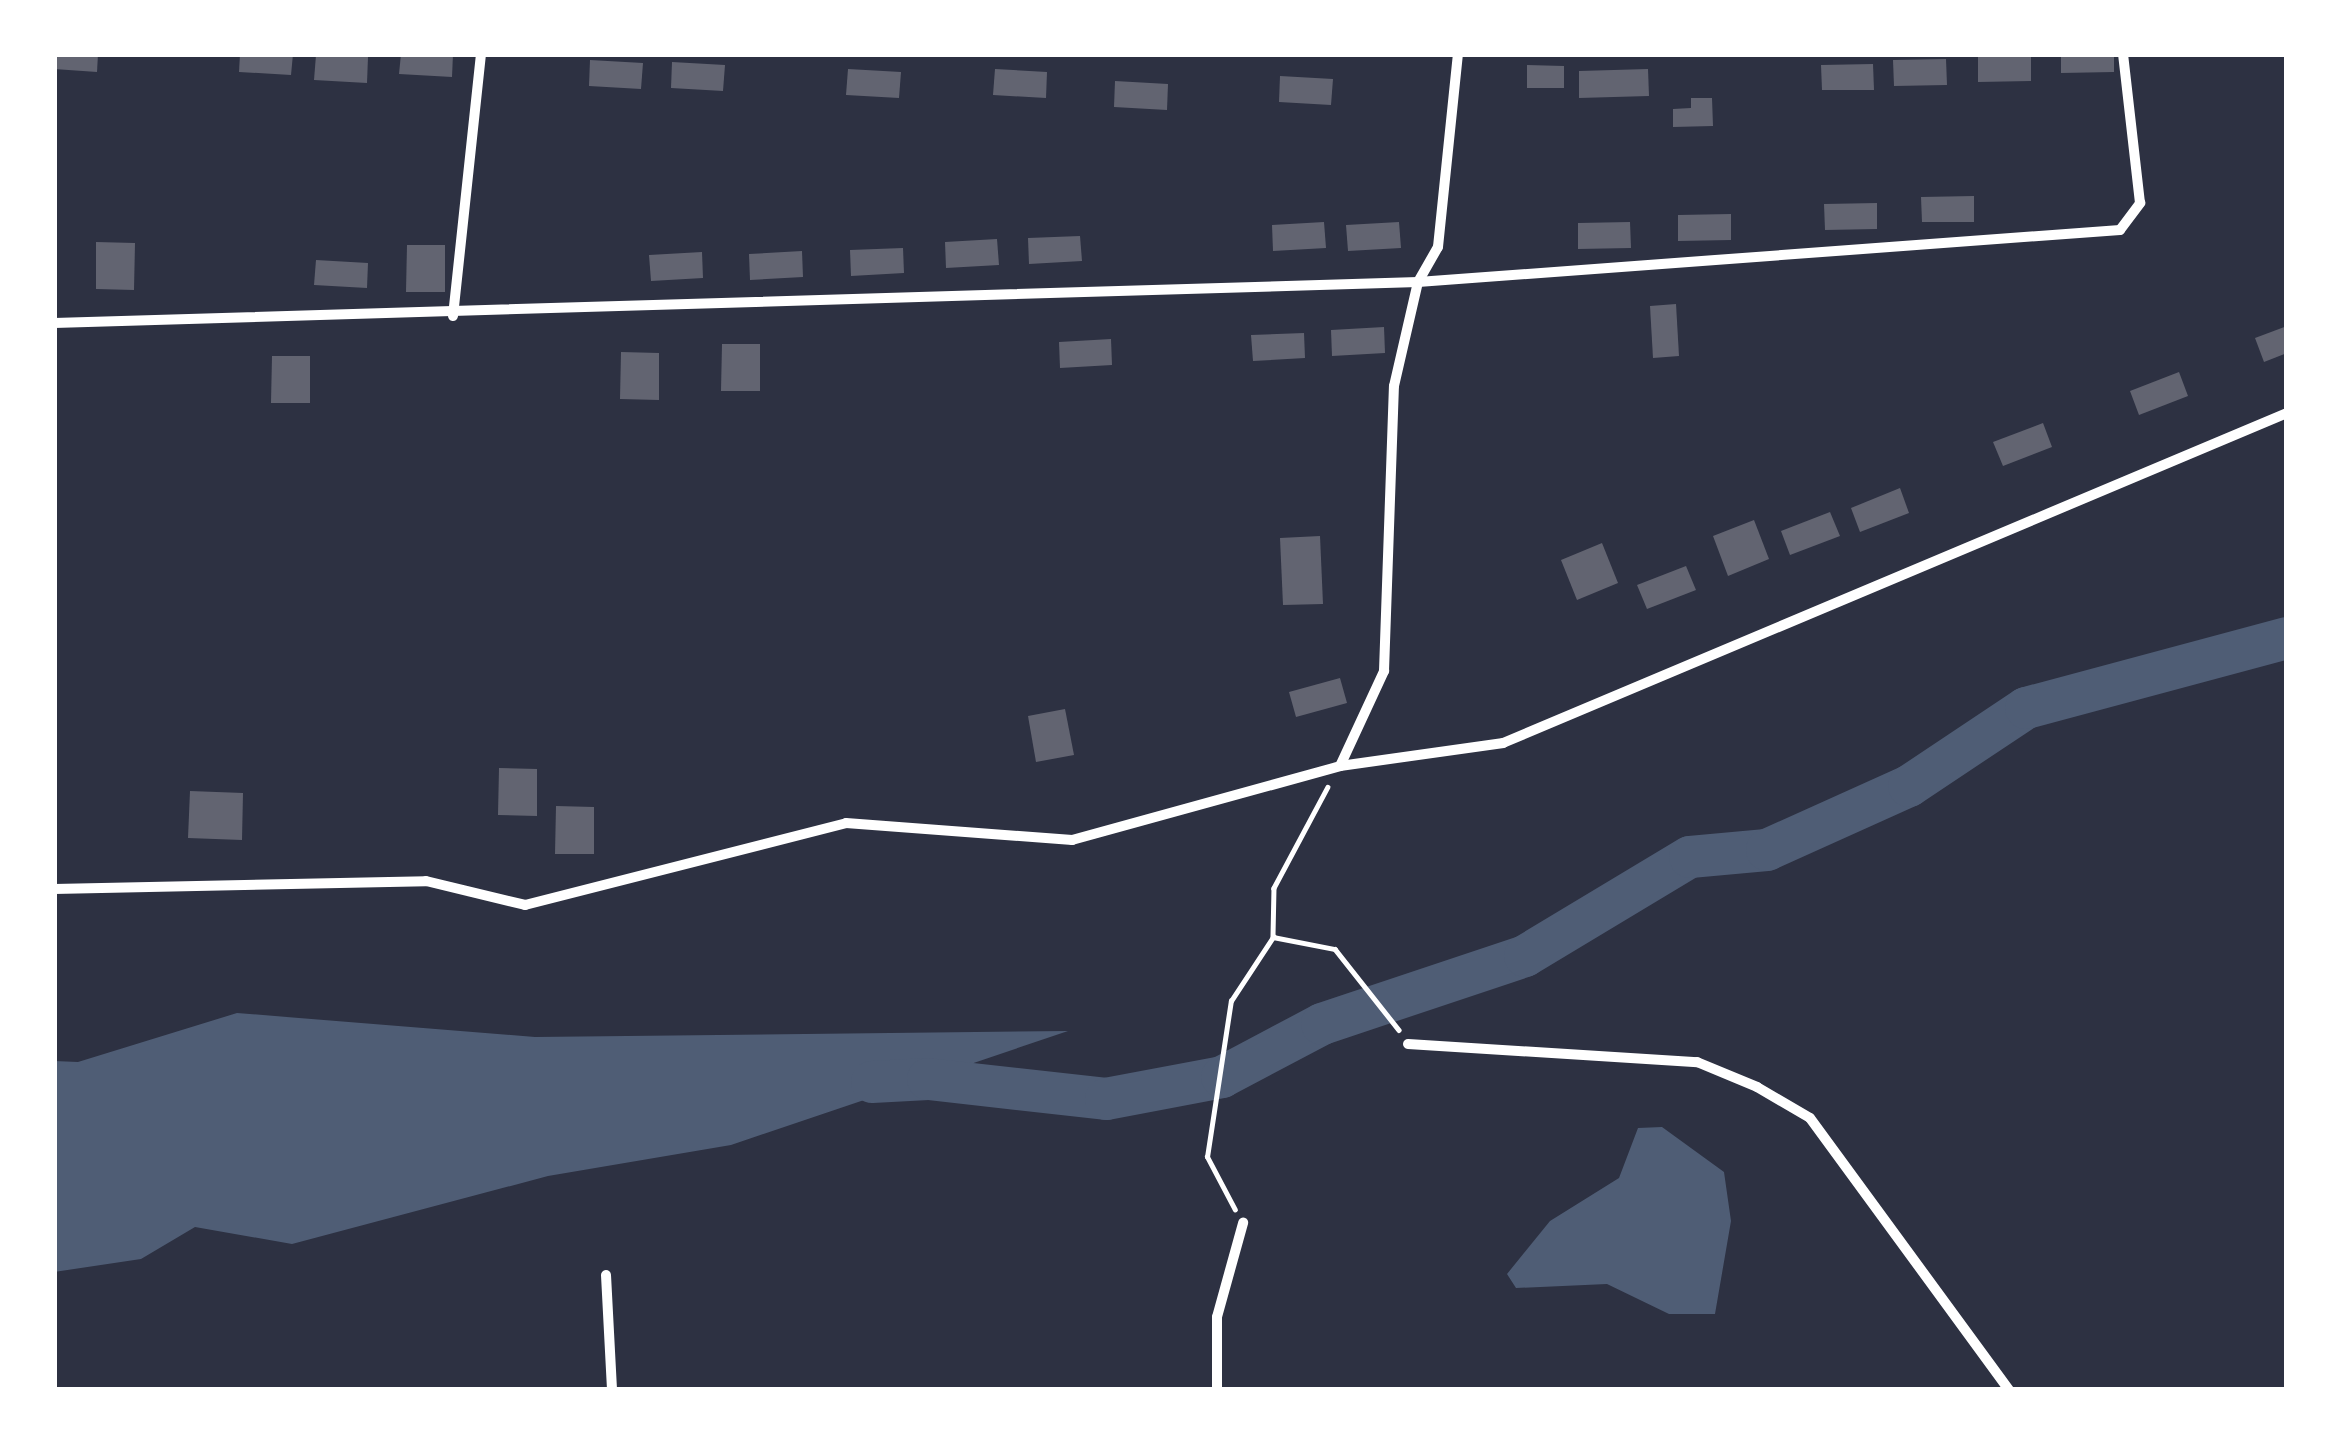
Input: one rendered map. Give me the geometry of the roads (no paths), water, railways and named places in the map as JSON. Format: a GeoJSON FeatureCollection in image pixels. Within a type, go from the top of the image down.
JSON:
{"type":"FeatureCollection","features":[{"type":"Feature","properties":{"kind":"street"},"geometry":{"type":"LineString","coordinates":[[453,316],[481,54]]}},
{"type":"Feature","properties":{"kind":"street"},"geometry":{"type":"LineString","coordinates":[[1340,766],[1384,670],[1394,386],[1418,282],[1438,247],[1458,54]]}},
{"type":"Feature","properties":{"kind":"street"},"geometry":{"type":"LineString","coordinates":[[54,323],[453,316],[1418,282],[2120,230],[2140,202],[2123,54]]}},
{"type":"Feature","properties":{"kind":"street"},"geometry":{"type":"LineString","coordinates":[[54,889],[426,881],[525,905],[846,823],[1072,840],[1340,766],[1503,743],[2287,412]]}},
{"type":"Feature","properties":{"kind":"street"},"geometry":{"type":"LineString","coordinates":[[1408,1044],[1697,1062],[1757,1087],[1810,1118],[2008,1390]]}},
{"type":"Feature","properties":{"kind":"street"},"geometry":{"type":"LineString","coordinates":[[1217,1390],[1217,1317],[1243,1223]]}},
{"type":"Feature","properties":{"kind":"street"},"geometry":{"type":"LineString","coordinates":[[606,1275],[612,1390]]}},
{"type":"Feature","properties":{"kind":"water"},"geometry":{"type":"Polygon","coordinates":[[[237,1013],[535,1037],[1068,1031],[731,1145],[548,1176],[292,1244],[195,1227],[141,1259],[54,1272],[54,1061],[78,1062],[237,1013]]]}},
{"type":"Feature","properties":{"kind":"water"},"geometry":{"type":"Polygon","coordinates":[[[1662,1127],[1724,1172],[1731,1221],[1715,1314],[1669,1314],[1607,1284],[1516,1288],[1507,1274],[1550,1221],[1619,1178],[1638,1128],[1662,1127]]]}},
{"type":"Feature","properties":{"kind":"waterway"},"geometry":{"type":"LineString","coordinates":[[872,1082],[928,1079],[1106,1099],[1222,1077],[1322,1024],[1525,956],[1690,857],[1767,850],[1909,786],[2026,708],[2287,638]]}}]}
